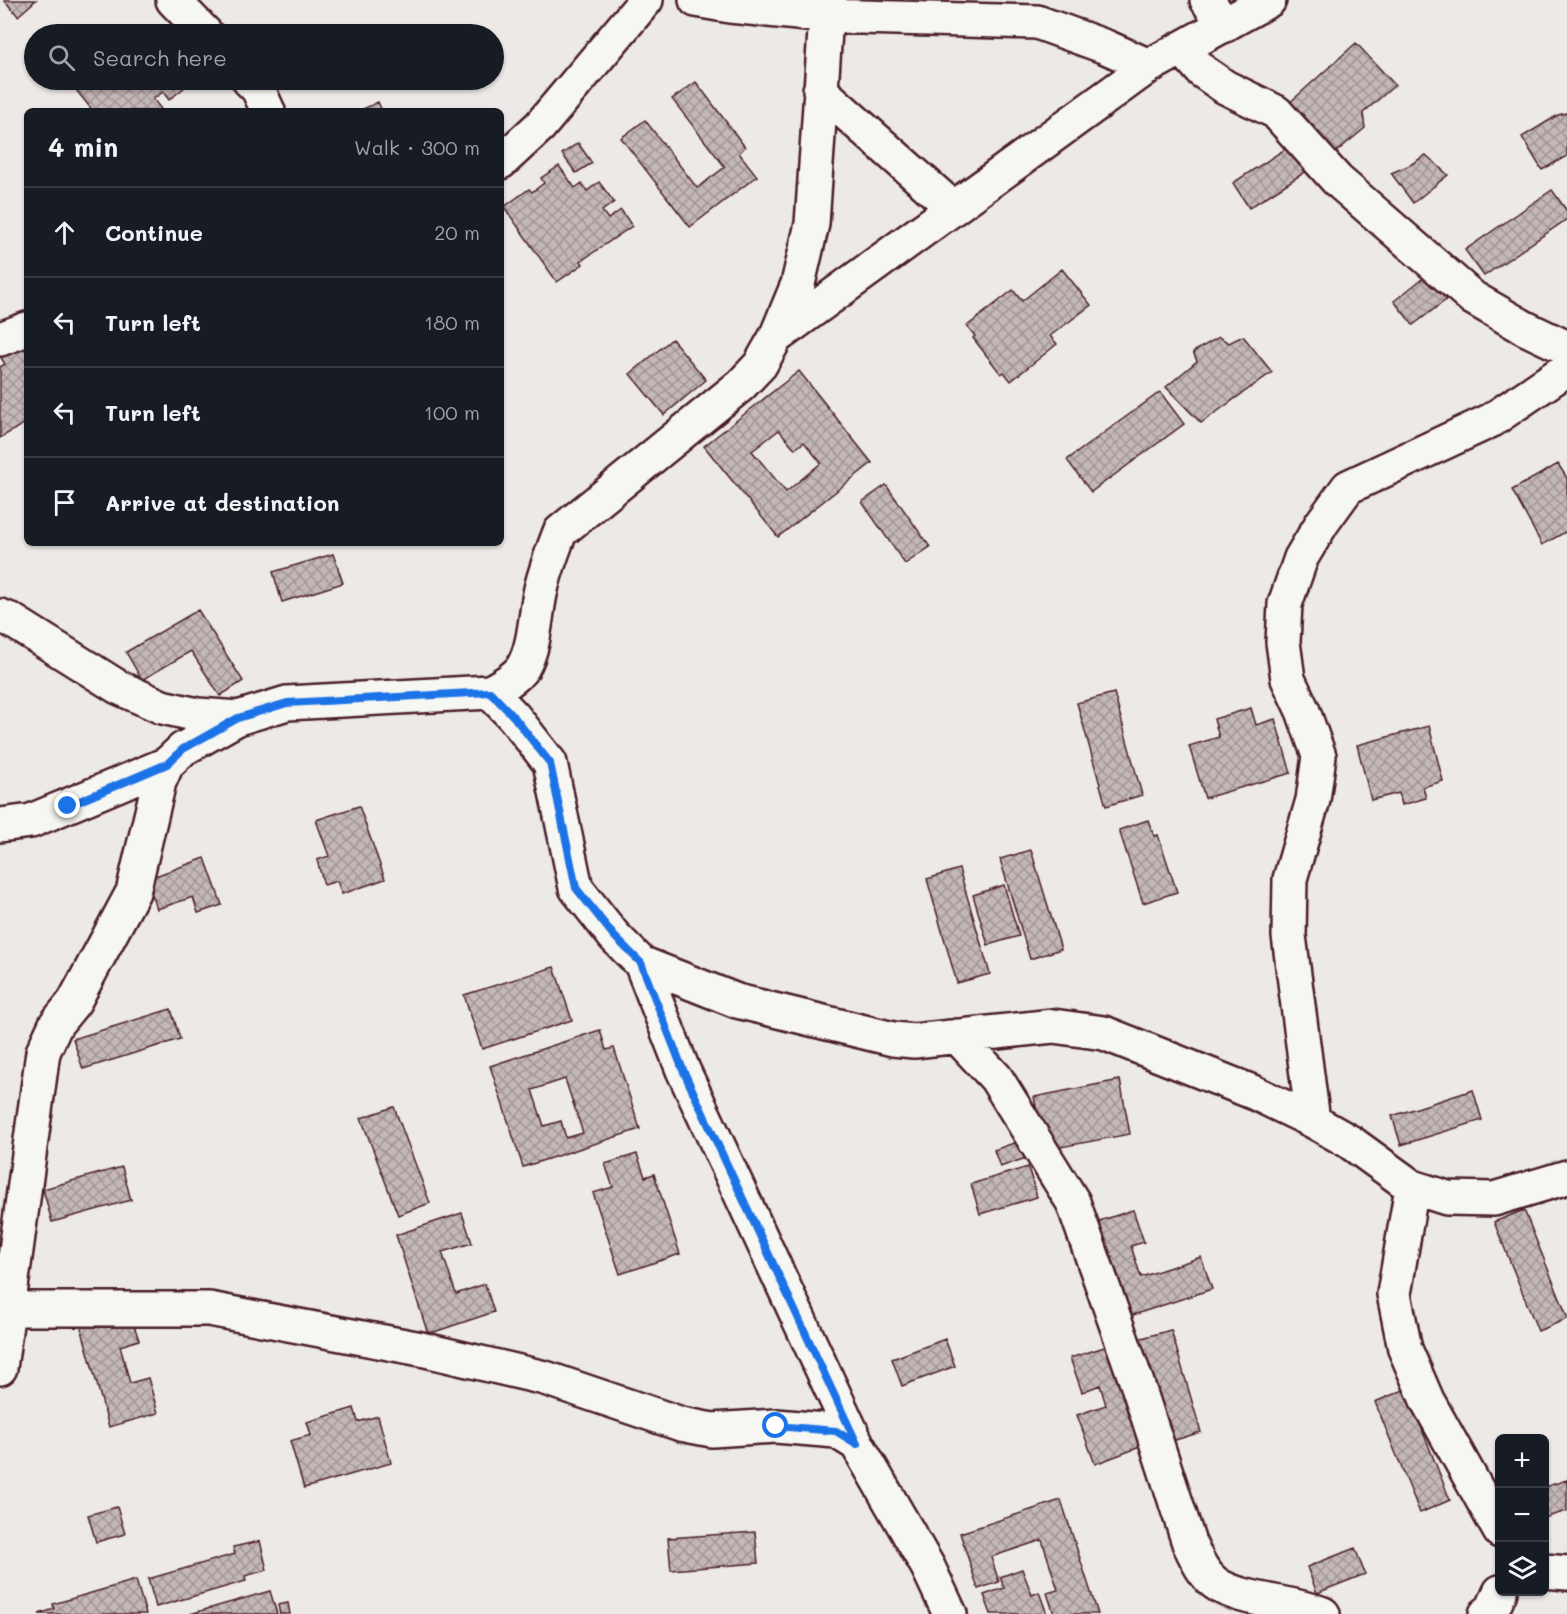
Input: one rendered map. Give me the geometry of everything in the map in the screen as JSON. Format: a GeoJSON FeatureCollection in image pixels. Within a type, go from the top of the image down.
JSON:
{"type":"FeatureCollection","features":[{"type":"Feature","properties":{"kind":"street"},"geometry":{"type":"LineString","coordinates":[[173,0],[196,24]]}},
{"type":"Feature","properties":{"kind":"street"},"geometry":{"type":"LineString","coordinates":[[504,159],[540,126],[646,0]]}},
{"type":"Feature","properties":{"kind":"street"},"geometry":{"type":"LineString","coordinates":[[696,0],[730,6],[828,8],[1037,22],[1106,47],[1149,66]]}},
{"type":"Feature","properties":{"kind":"street"},"geometry":{"type":"LineString","coordinates":[[776,337],[1149,66],[1182,48],[1216,13],[1269,0]]}},
{"type":"Feature","properties":{"kind":"street"},"geometry":{"type":"LineString","coordinates":[[0,825],[31,821],[167,764],[183,749],[238,718],[287,703],[490,692],[506,683],[522,668],[531,644],[540,593],[549,560],[560,532],[741,385],[760,365],[776,337],[798,284],[812,224],[820,90],[828,8]]}},
{"type":"Feature","properties":{"kind":"street"},"geometry":{"type":"LineString","coordinates":[[1182,48],[1202,71],[1225,87],[1276,112],[1337,180],[1473,298],[1525,328],[1567,348]]}},
{"type":"Feature","properties":{"kind":"street"},"geometry":{"type":"LineString","coordinates":[[259,90],[267,108]]}},
{"type":"Feature","properties":{"kind":"street"},"geometry":{"type":"LineString","coordinates":[[820,90],[953,208]]}},
{"type":"Feature","properties":{"kind":"street"},"geometry":{"type":"LineString","coordinates":[[0,339],[24,330]]}},
{"type":"Feature","properties":{"kind":"street"},"geometry":{"type":"LineString","coordinates":[[1313,1121],[1289,936],[1290,879],[1313,801],[1318,756],[1303,711],[1288,679],[1283,642],[1285,604],[1301,558],[1322,523],[1348,487],[1492,420],[1567,369]]}},
{"type":"Feature","properties":{"kind":"street"},"geometry":{"type":"LineString","coordinates":[[0,616],[11,620],[118,687],[162,706],[198,715],[238,718]]}},
{"type":"Feature","properties":{"kind":"street"},"geometry":{"type":"LineString","coordinates":[[490,692],[514,717],[550,763],[576,888],[614,936],[641,963],[683,1070],[857,1444],[928,1567],[950,1614]]}},
{"type":"Feature","properties":{"kind":"street"},"geometry":{"type":"LineString","coordinates":[[0,1368],[4,1309],[43,1052],[56,1024],[74,1002],[133,892],[159,782],[167,764]]}},
{"type":"Feature","properties":{"kind":"street"},"geometry":{"type":"LineString","coordinates":[[641,963],[737,1000],[869,1034],[914,1041],[1053,1026],[1104,1033],[1255,1094],[1313,1121],[1350,1142],[1412,1187],[1447,1198],[1494,1199],[1567,1178]]}},
{"type":"Feature","properties":{"kind":"street"},"geometry":{"type":"LineString","coordinates":[[957,1036],[996,1078],[1073,1202],[1138,1386],[1189,1543],[1198,1563],[1213,1581],[1228,1591],[1312,1612]]}},
{"type":"Feature","properties":{"kind":"street"},"geometry":{"type":"LineString","coordinates":[[1412,1187],[1394,1294],[1405,1349],[1427,1400],[1495,1522]]}},
{"type":"Feature","properties":{"kind":"street"},"geometry":{"type":"LineString","coordinates":[[4,1309],[209,1309],[421,1349],[545,1378],[681,1424],[712,1430],[776,1426],[836,1431],[857,1444]]}},
{"type":"Feature","properties":{"kind":"street"},"geometry":{"type":"LineString","coordinates":[[1549,1571],[1567,1573]]}},
{"type":"Feature","properties":{"kind":"street"},"geometry":{"type":"LineString","coordinates":[[1486,1614],[1492,1610],[1498,1596]]}},
{"type":"Feature","properties":{"kind":"building"},"geometry":{"type":"Polygon","coordinates":[[[4,0],[36,0],[18,16],[4,0]]]}},
{"type":"Feature","properties":{"kind":"building"},"geometry":{"type":"Polygon","coordinates":[[[1356,43],[1395,85],[1363,113],[1365,128],[1330,157],[1286,106],[1356,43]]]}},
{"type":"Feature","properties":{"kind":"building"},"geometry":{"type":"Polygon","coordinates":[[[696,82],[745,147],[739,153],[757,176],[690,227],[621,138],[645,120],[697,188],[725,167],[672,99],[696,82]]]}},
{"type":"Feature","properties":{"kind":"building"},"geometry":{"type":"Polygon","coordinates":[[[181,90],[169,100],[163,92],[153,99],[160,108],[91,108],[77,91],[181,90]]]}},
{"type":"Feature","properties":{"kind":"building"},"geometry":{"type":"Polygon","coordinates":[[[378,102],[381,108],[365,108],[378,102]]]}},
{"type":"Feature","properties":{"kind":"building"},"geometry":{"type":"Polygon","coordinates":[[[1567,113],[1567,156],[1542,170],[1522,137],[1558,115],[1567,113]]]}},
{"type":"Feature","properties":{"kind":"building"},"geometry":{"type":"Polygon","coordinates":[[[1299,140],[1316,165],[1249,208],[1233,183],[1299,140]]]}},
{"type":"Feature","properties":{"kind":"building"},"geometry":{"type":"Polygon","coordinates":[[[578,143],[592,163],[576,173],[562,154],[578,143]]]}},
{"type":"Feature","properties":{"kind":"building"},"geometry":{"type":"Polygon","coordinates":[[[1426,155],[1448,175],[1413,203],[1391,173],[1426,155]]]}},
{"type":"Feature","properties":{"kind":"building"},"geometry":{"type":"Polygon","coordinates":[[[559,166],[575,188],[582,183],[587,191],[599,182],[614,202],[602,211],[608,219],[621,210],[632,226],[581,261],[583,264],[557,282],[504,207],[529,189],[532,192],[544,183],[541,178],[559,166]]]}},
{"type":"Feature","properties":{"kind":"building"},"geometry":{"type":"Polygon","coordinates":[[[1552,190],[1567,211],[1567,219],[1484,276],[1465,250],[1552,190]]]}},
{"type":"Feature","properties":{"kind":"building"},"geometry":{"type":"Polygon","coordinates":[[[1436,268],[1455,293],[1413,325],[1394,301],[1436,268]]]}},
{"type":"Feature","properties":{"kind":"building"},"geometry":{"type":"Polygon","coordinates":[[[1062,269],[1091,305],[1050,336],[1057,344],[1011,381],[1004,372],[1001,374],[973,338],[975,336],[967,326],[1013,290],[1022,301],[1062,269]]]}},
{"type":"Feature","properties":{"kind":"building"},"geometry":{"type":"Polygon","coordinates":[[[1243,336],[1272,372],[1201,423],[1166,387],[1197,361],[1193,352],[1219,337],[1229,343],[1243,336]]]}},
{"type":"Feature","properties":{"kind":"building"},"geometry":{"type":"Polygon","coordinates":[[[672,339],[706,380],[664,415],[630,374],[672,339]]]}},
{"type":"Feature","properties":{"kind":"building"},"geometry":{"type":"Polygon","coordinates":[[[24,342],[24,424],[0,438],[0,367],[5,364],[0,356],[24,342]]]}},
{"type":"Feature","properties":{"kind":"building"},"geometry":{"type":"Polygon","coordinates":[[[799,371],[872,463],[778,537],[704,446],[799,371]],[[779,430],[752,451],[786,492],[821,463],[804,442],[795,449],[779,430]]]}},
{"type":"Feature","properties":{"kind":"building"},"geometry":{"type":"Polygon","coordinates":[[[1160,392],[1184,424],[1091,492],[1067,460],[1160,392]]]}},
{"type":"Feature","properties":{"kind":"building"},"geometry":{"type":"Polygon","coordinates":[[[1558,464],[1567,478],[1567,531],[1542,545],[1512,490],[1558,464]]]}},
{"type":"Feature","properties":{"kind":"building"},"geometry":{"type":"Polygon","coordinates":[[[886,485],[930,547],[905,564],[862,502],[886,485]]]}},
{"type":"Feature","properties":{"kind":"building"},"geometry":{"type":"Polygon","coordinates":[[[333,554],[343,583],[282,602],[273,572],[333,554]]]}},
{"type":"Feature","properties":{"kind":"building"},"geometry":{"type":"Polygon","coordinates":[[[198,610],[243,681],[220,696],[191,651],[142,680],[126,652],[198,610]]]}},
{"type":"Feature","properties":{"kind":"building"},"geometry":{"type":"Polygon","coordinates":[[[1114,693],[1142,795],[1106,806],[1077,703],[1114,693]]]}},
{"type":"Feature","properties":{"kind":"building"},"geometry":{"type":"Polygon","coordinates":[[[1251,708],[1256,725],[1275,719],[1291,773],[1205,798],[1189,746],[1219,737],[1214,719],[1251,708]]]}},
{"type":"Feature","properties":{"kind":"building"},"geometry":{"type":"Polygon","coordinates":[[[1429,726],[1443,781],[1423,787],[1426,798],[1402,805],[1399,793],[1371,800],[1357,745],[1429,726]]]}},
{"type":"Feature","properties":{"kind":"building"},"geometry":{"type":"Polygon","coordinates":[[[359,806],[385,879],[342,894],[337,881],[324,885],[317,860],[329,856],[316,820],[359,806]]]}},
{"type":"Feature","properties":{"kind":"building"},"geometry":{"type":"Polygon","coordinates":[[[1148,820],[1154,836],[1158,835],[1177,892],[1143,903],[1119,830],[1148,820]]]}},
{"type":"Feature","properties":{"kind":"building"},"geometry":{"type":"Polygon","coordinates":[[[1031,850],[1061,949],[1030,959],[1000,859],[1031,850]]]}},
{"type":"Feature","properties":{"kind":"building"},"geometry":{"type":"Polygon","coordinates":[[[205,858],[222,905],[198,913],[193,897],[157,909],[147,879],[205,858]]]}},
{"type":"Feature","properties":{"kind":"building"},"geometry":{"type":"Polygon","coordinates":[[[959,869],[990,974],[957,983],[927,879],[959,869]]]}},
{"type":"Feature","properties":{"kind":"building"},"geometry":{"type":"Polygon","coordinates":[[[1004,885],[1019,936],[988,945],[973,895],[1004,885]]]}},
{"type":"Feature","properties":{"kind":"building"},"geometry":{"type":"Polygon","coordinates":[[[554,967],[572,1020],[482,1049],[464,995],[554,967]]]}},
{"type":"Feature","properties":{"kind":"building"},"geometry":{"type":"Polygon","coordinates":[[[171,1009],[180,1039],[83,1069],[73,1039],[171,1009]]]}},
{"type":"Feature","properties":{"kind":"building"},"geometry":{"type":"Polygon","coordinates":[[[600,1030],[606,1050],[614,1048],[640,1129],[523,1167],[490,1066],[600,1030]],[[565,1079],[532,1090],[544,1126],[561,1121],[566,1138],[583,1133],[565,1079]]]}},
{"type":"Feature","properties":{"kind":"building"},"geometry":{"type":"Polygon","coordinates":[[[1120,1080],[1130,1134],[1045,1150],[1034,1097],[1120,1080]]]}},
{"type":"Feature","properties":{"kind":"building"},"geometry":{"type":"Polygon","coordinates":[[[1473,1090],[1482,1120],[1401,1145],[1392,1116],[1473,1090]]]}},
{"type":"Feature","properties":{"kind":"building"},"geometry":{"type":"Polygon","coordinates":[[[394,1107],[430,1203],[398,1215],[361,1118],[394,1107]]]}},
{"type":"Feature","properties":{"kind":"building"},"geometry":{"type":"Polygon","coordinates":[[[1020,1141],[1026,1158],[1000,1167],[994,1150],[1020,1141]]]}},
{"type":"Feature","properties":{"kind":"building"},"geometry":{"type":"Polygon","coordinates":[[[637,1154],[645,1177],[654,1174],[680,1254],[620,1274],[593,1193],[613,1187],[605,1164],[637,1154]]]}},
{"type":"Feature","properties":{"kind":"building"},"geometry":{"type":"Polygon","coordinates":[[[122,1167],[131,1200],[52,1222],[43,1189],[122,1167]]]}},
{"type":"Feature","properties":{"kind":"building"},"geometry":{"type":"Polygon","coordinates":[[[1028,1167],[1037,1197],[980,1214],[971,1184],[1028,1167]]]}},
{"type":"Feature","properties":{"kind":"building"},"geometry":{"type":"Polygon","coordinates":[[[1133,1210],[1144,1242],[1131,1246],[1141,1277],[1201,1257],[1212,1289],[1124,1318],[1093,1223],[1133,1210]]]}},
{"type":"Feature","properties":{"kind":"building"},"geometry":{"type":"Polygon","coordinates":[[[1524,1210],[1567,1316],[1567,1319],[1538,1331],[1494,1222],[1524,1210]]]}},
{"type":"Feature","properties":{"kind":"building"},"geometry":{"type":"Polygon","coordinates":[[[462,1213],[472,1243],[442,1252],[456,1294],[485,1284],[494,1312],[428,1334],[396,1235],[462,1213]]]}},
{"type":"Feature","properties":{"kind":"building"},"geometry":{"type":"Polygon","coordinates":[[[129,1311],[139,1340],[120,1346],[130,1383],[148,1378],[158,1413],[109,1427],[81,1327],[129,1311]]]}},
{"type":"Feature","properties":{"kind":"building"},"geometry":{"type":"Polygon","coordinates":[[[1171,1330],[1201,1432],[1169,1442],[1138,1339],[1171,1330]]]}},
{"type":"Feature","properties":{"kind":"building"},"geometry":{"type":"Polygon","coordinates":[[[945,1339],[955,1366],[902,1386],[892,1359],[945,1339]]]}},
{"type":"Feature","properties":{"kind":"building"},"geometry":{"type":"Polygon","coordinates":[[[1114,1344],[1148,1444],[1095,1464],[1077,1415],[1106,1405],[1100,1385],[1082,1392],[1070,1358],[1114,1344]]]}},
{"type":"Feature","properties":{"kind":"building"},"geometry":{"type":"Polygon","coordinates":[[[1406,1389],[1450,1500],[1420,1513],[1375,1402],[1406,1389]]]}},
{"type":"Feature","properties":{"kind":"building"},"geometry":{"type":"Polygon","coordinates":[[[354,1408],[358,1422],[378,1416],[391,1463],[304,1488],[290,1441],[311,1435],[307,1422],[354,1408]]]}},
{"type":"Feature","properties":{"kind":"building"},"geometry":{"type":"Polygon","coordinates":[[[1567,1480],[1567,1511],[1549,1516],[1549,1485],[1567,1480]]]}},
{"type":"Feature","properties":{"kind":"building"},"geometry":{"type":"Polygon","coordinates":[[[1061,1500],[1098,1614],[1054,1614],[1047,1593],[1058,1590],[1042,1540],[991,1557],[999,1582],[978,1589],[960,1533],[1061,1500]]]}},
{"type":"Feature","properties":{"kind":"building"},"geometry":{"type":"Polygon","coordinates":[[[117,1507],[125,1534],[96,1542],[88,1515],[117,1507]]]}},
{"type":"Feature","properties":{"kind":"building"},"geometry":{"type":"Polygon","coordinates":[[[755,1532],[758,1563],[671,1570],[668,1538],[755,1532]]]}},
{"type":"Feature","properties":{"kind":"building"},"geometry":{"type":"Polygon","coordinates":[[[260,1541],[267,1570],[245,1576],[246,1581],[156,1607],[148,1579],[235,1554],[233,1547],[260,1541]]]}},
{"type":"Feature","properties":{"kind":"building"},"geometry":{"type":"Polygon","coordinates":[[[1355,1548],[1365,1574],[1317,1593],[1307,1567],[1355,1548]]]}},
{"type":"Feature","properties":{"kind":"building"},"geometry":{"type":"Polygon","coordinates":[[[1022,1569],[1032,1595],[1039,1592],[1047,1614],[991,1614],[984,1595],[1004,1588],[1000,1577],[1022,1569]]]}},
{"type":"Feature","properties":{"kind":"building"},"geometry":{"type":"Polygon","coordinates":[[[136,1580],[146,1614],[39,1614],[54,1609],[53,1604],[136,1580]]]}},
{"type":"Feature","properties":{"kind":"building"},"geometry":{"type":"Polygon","coordinates":[[[270,1591],[277,1614],[190,1614],[270,1591]]]}},
{"type":"Feature","properties":{"kind":"building"},"geometry":{"type":"Polygon","coordinates":[[[288,1603],[290,1614],[280,1614],[278,1605],[288,1603]]]}},
{"type":"Feature","properties":{"kind":"route"},"geometry":{"type":"LineString","coordinates":[[68,806],[167,764],[183,749],[238,718],[287,703],[490,692],[514,717],[550,763],[576,888],[614,936],[641,963],[683,1070],[857,1444],[836,1431],[776,1426]]}}]}
